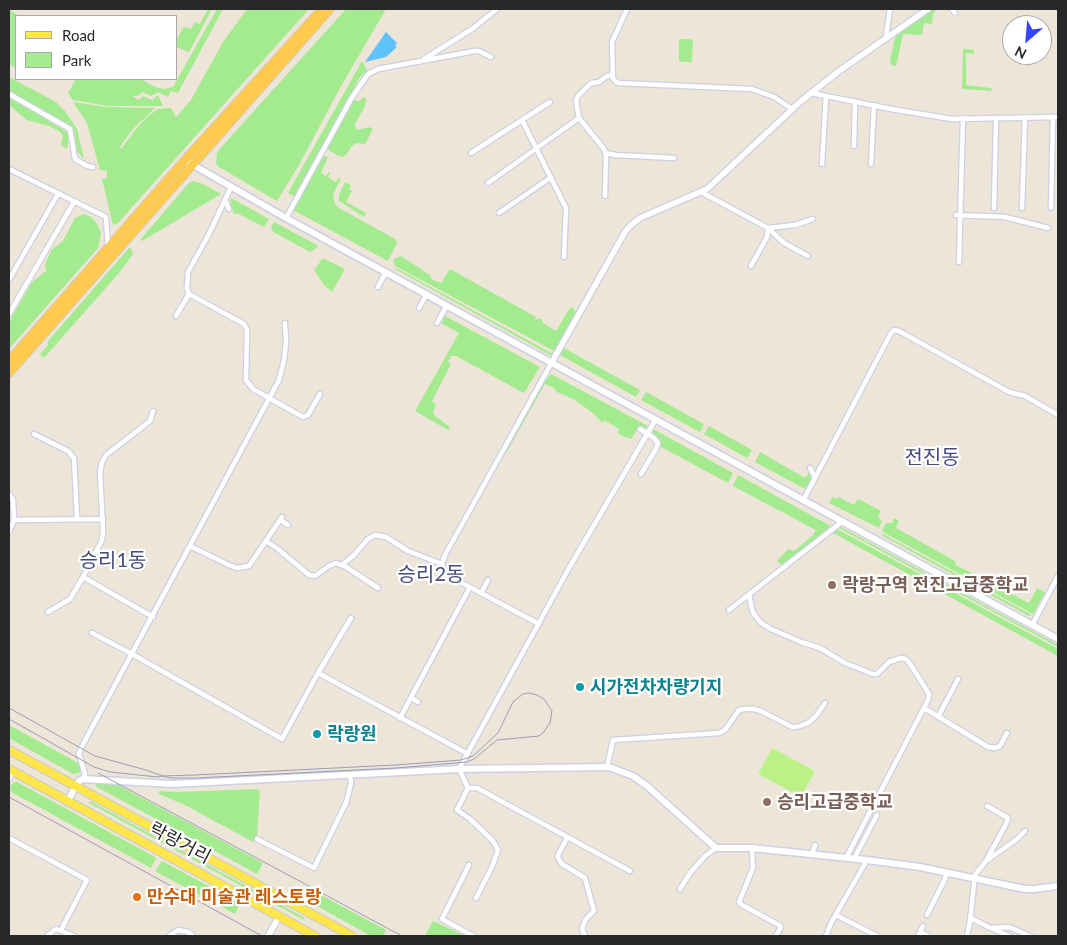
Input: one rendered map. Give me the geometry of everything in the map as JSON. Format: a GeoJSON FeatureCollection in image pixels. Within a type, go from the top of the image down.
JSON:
{"type":"FeatureCollection","features":[{"type":"Feature","properties":{"kind":"highway"},"geometry":{"type":"LineString","coordinates":[[189,163],[322,9]]}},
{"type":"Feature","properties":{"kind":"highway"},"geometry":{"type":"LineString","coordinates":[[9,361],[330,9]]}},
{"type":"Feature","properties":{"kind":"highway"},"geometry":{"type":"LineString","coordinates":[[9,373],[111,250]]}},
{"type":"Feature","properties":{"kind":"main road"},"geometry":{"type":"LineString","coordinates":[[189,163],[286,218],[1058,639]]}},
{"type":"Feature","properties":{"kind":"main road","name":"락랑거리"},"geometry":{"type":"LineString","coordinates":[[9,750],[352,936]]}},
{"type":"Feature","properties":{"kind":"main road"},"geometry":{"type":"LineString","coordinates":[[67,802],[79,781],[83,779],[172,784],[460,769],[607,767],[633,776],[647,786],[716,848],[752,848],[867,860],[947,873],[1025,889],[1058,886]]}},
{"type":"Feature","properties":{"kind":"main road","name":"락랑거리"},"geometry":{"type":"LineString","coordinates":[[11,770],[314,936]]}},
{"type":"Feature","properties":{"kind":"street"},"geometry":{"type":"LineString","coordinates":[[421,61],[472,30],[497,9]]}},
{"type":"Feature","properties":{"kind":"street"},"geometry":{"type":"LineString","coordinates":[[627,9],[612,42],[613,78],[620,83],[752,89],[774,97],[792,110]]}},
{"type":"Feature","properties":{"kind":"street"},"geometry":{"type":"LineString","coordinates":[[886,37],[890,9]]}},
{"type":"Feature","properties":{"kind":"street"},"geometry":{"type":"LineString","coordinates":[[539,624],[451,577],[445,571],[442,564],[445,555],[625,232],[640,218],[707,189],[811,93],[886,37],[928,9]]}},
{"type":"Feature","properties":{"kind":"street"},"geometry":{"type":"LineString","coordinates":[[286,218],[351,99],[368,74],[378,69],[474,51],[479,51],[491,57]]}},
{"type":"Feature","properties":{"kind":"street"},"geometry":{"type":"LineString","coordinates":[[605,196],[604,149],[580,118],[576,101],[578,96],[591,83],[599,82],[607,76],[613,75]]}},
{"type":"Feature","properties":{"kind":"street"},"geometry":{"type":"LineString","coordinates":[[811,93],[952,118],[1056,117],[1051,208]]}},
{"type":"Feature","properties":{"kind":"street"},"geometry":{"type":"LineString","coordinates":[[9,94],[70,129],[75,159],[87,166],[93,167]]}},
{"type":"Feature","properties":{"kind":"street"},"geometry":{"type":"LineString","coordinates":[[822,164],[826,96]]}},
{"type":"Feature","properties":{"kind":"street"},"geometry":{"type":"LineString","coordinates":[[471,153],[550,102]]}},
{"type":"Feature","properties":{"kind":"street"},"geometry":{"type":"LineString","coordinates":[[854,146],[855,102]]}},
{"type":"Feature","properties":{"kind":"street"},"geometry":{"type":"LineString","coordinates":[[872,164],[874,105]]}},
{"type":"Feature","properties":{"kind":"street"},"geometry":{"type":"LineString","coordinates":[[1022,208],[1025,117]]}},
{"type":"Feature","properties":{"kind":"street"},"geometry":{"type":"LineString","coordinates":[[488,183],[580,118]]}},
{"type":"Feature","properties":{"kind":"street"},"geometry":{"type":"LineString","coordinates":[[959,262],[958,215],[963,118]]}},
{"type":"Feature","properties":{"kind":"street"},"geometry":{"type":"LineString","coordinates":[[994,208],[996,118]]}},
{"type":"Feature","properties":{"kind":"street"},"geometry":{"type":"LineString","coordinates":[[522,120],[566,208],[564,257]]}},
{"type":"Feature","properties":{"kind":"street"},"geometry":{"type":"LineString","coordinates":[[605,153],[674,158]]}},
{"type":"Feature","properties":{"kind":"street"},"geometry":{"type":"LineString","coordinates":[[9,169],[106,218],[111,250]]}},
{"type":"Feature","properties":{"kind":"street"},"geometry":{"type":"LineString","coordinates":[[499,213],[550,178]]}},
{"type":"Feature","properties":{"kind":"street"},"geometry":{"type":"LineString","coordinates":[[231,187],[209,234],[188,272],[187,288],[189,294],[244,324],[247,330],[246,380],[253,389],[303,417],[308,415],[320,394]]}},
{"type":"Feature","properties":{"kind":"street"},"geometry":{"type":"LineString","coordinates":[[701,192],[768,228],[784,243],[808,256]]}},
{"type":"Feature","properties":{"kind":"street"},"geometry":{"type":"LineString","coordinates":[[9,280],[58,194]]}},
{"type":"Feature","properties":{"kind":"street"},"geometry":{"type":"LineString","coordinates":[[224,200],[229,209]]}},
{"type":"Feature","properties":{"kind":"street"},"geometry":{"type":"LineString","coordinates":[[9,314],[74,202]]}},
{"type":"Feature","properties":{"kind":"street"},"geometry":{"type":"LineString","coordinates":[[958,215],[1005,217],[1048,228]]}},
{"type":"Feature","properties":{"kind":"street"},"geometry":{"type":"LineString","coordinates":[[768,228],[795,225],[813,218]]}},
{"type":"Feature","properties":{"kind":"street"},"geometry":{"type":"LineString","coordinates":[[751,266],[766,237],[768,228]]}},
{"type":"Feature","properties":{"kind":"street"},"geometry":{"type":"LineString","coordinates":[[378,287],[386,272]]}},
{"type":"Feature","properties":{"kind":"street"},"geometry":{"type":"LineString","coordinates":[[176,316],[189,294]]}},
{"type":"Feature","properties":{"kind":"street"},"geometry":{"type":"LineString","coordinates":[[419,308],[426,294]]}},
{"type":"Feature","properties":{"kind":"street"},"geometry":{"type":"LineString","coordinates":[[437,323],[447,305]]}},
{"type":"Feature","properties":{"kind":"street"},"geometry":{"type":"LineString","coordinates":[[83,779],[85,774],[79,754],[81,748],[279,380],[286,341],[285,323]]}},
{"type":"Feature","properties":{"kind":"street"},"geometry":{"type":"LineString","coordinates":[[804,499],[894,330],[1009,392],[1025,396],[1058,415]]}},
{"type":"Feature","properties":{"kind":"street"},"geometry":{"type":"LineString","coordinates":[[48,612],[70,599],[102,540],[103,519],[100,472],[102,462],[106,455],[150,421],[153,411]]}},
{"type":"Feature","properties":{"kind":"street"},"geometry":{"type":"LineString","coordinates":[[476,898],[492,867],[498,850],[493,841],[470,819],[457,810],[468,788],[460,769],[569,568],[656,419]]}},
{"type":"Feature","properties":{"kind":"street"},"geometry":{"type":"LineString","coordinates":[[640,429],[658,443],[641,474]]}},
{"type":"Feature","properties":{"kind":"street"},"geometry":{"type":"LineString","coordinates":[[34,434],[68,451],[74,458],[77,518]]}},
{"type":"Feature","properties":{"kind":"street"},"geometry":{"type":"LineString","coordinates":[[810,468],[815,477]]}},
{"type":"Feature","properties":{"kind":"street"},"geometry":{"type":"LineString","coordinates":[[9,494],[13,500],[14,520],[9,532]]}},
{"type":"Feature","properties":{"kind":"street"},"geometry":{"type":"LineString","coordinates":[[14,520],[103,519]]}},
{"type":"Feature","properties":{"kind":"street"},"geometry":{"type":"LineString","coordinates":[[190,546],[237,568],[249,566],[281,519],[288,525]]}},
{"type":"Feature","properties":{"kind":"street"},"geometry":{"type":"LineString","coordinates":[[729,610],[844,521]]}},
{"type":"Feature","properties":{"kind":"street"},"geometry":{"type":"LineString","coordinates":[[342,565],[368,539],[375,535],[386,537],[408,551],[442,564]]}},
{"type":"Feature","properties":{"kind":"street"},"geometry":{"type":"LineString","coordinates":[[266,541],[309,576],[315,576],[336,563],[378,588]]}},
{"type":"Feature","properties":{"kind":"street"},"geometry":{"type":"LineString","coordinates":[[1032,625],[1058,576]]}},
{"type":"Feature","properties":{"kind":"street"},"geometry":{"type":"LineString","coordinates":[[83,577],[152,617]]}},
{"type":"Feature","properties":{"kind":"street"},"geometry":{"type":"LineString","coordinates":[[481,593],[488,580]]}},
{"type":"Feature","properties":{"kind":"street"},"geometry":{"type":"LineString","coordinates":[[400,718],[470,587]]}},
{"type":"Feature","properties":{"kind":"street"},"geometry":{"type":"LineString","coordinates":[[749,595],[753,613],[761,623],[785,636],[820,648],[855,668],[877,674],[889,662],[901,658],[906,659],[929,694],[924,708],[850,858]]}},
{"type":"Feature","properties":{"kind":"street"},"geometry":{"type":"LineString","coordinates":[[92,633],[282,740],[318,673],[351,618]]}},
{"type":"Feature","properties":{"kind":"street"},"geometry":{"type":"LineString","coordinates":[[318,673],[468,754]]}},
{"type":"Feature","properties":{"kind":"street"},"geometry":{"type":"LineString","coordinates":[[938,717],[958,679]]}},
{"type":"Feature","properties":{"kind":"street"},"geometry":{"type":"LineString","coordinates":[[411,698],[418,702]]}},
{"type":"Feature","properties":{"kind":"street"},"geometry":{"type":"LineString","coordinates":[[607,767],[612,739],[719,732],[725,730],[739,710],[754,708],[792,728],[812,719],[825,703]]}},
{"type":"Feature","properties":{"kind":"street"},"geometry":{"type":"LineString","coordinates":[[924,708],[988,747],[995,748],[1000,746],[1007,734]]}},
{"type":"Feature","properties":{"kind":"street"},"geometry":{"type":"LineString","coordinates":[[9,779],[11,770]]}},
{"type":"Feature","properties":{"kind":"street"},"geometry":{"type":"LineString","coordinates":[[257,839],[314,868],[346,803],[351,784],[350,775]]}},
{"type":"Feature","properties":{"kind":"street"},"geometry":{"type":"LineString","coordinates":[[468,788],[476,788],[630,871]]}},
{"type":"Feature","properties":{"kind":"street"},"geometry":{"type":"LineString","coordinates":[[966,936],[971,918],[975,875],[986,861],[1009,816],[987,806]]}},
{"type":"Feature","properties":{"kind":"street"},"geometry":{"type":"LineString","coordinates":[[850,858],[877,815]]}},
{"type":"Feature","properties":{"kind":"street"},"geometry":{"type":"LineString","coordinates":[[986,861],[1025,831]]}},
{"type":"Feature","properties":{"kind":"street"},"geometry":{"type":"LineString","coordinates":[[9,838],[87,880],[61,930]]}},
{"type":"Feature","properties":{"kind":"street"},"geometry":{"type":"LineString","coordinates":[[567,838],[558,858],[562,864],[585,878],[594,911],[585,920],[582,929],[585,936]]}},
{"type":"Feature","properties":{"kind":"street"},"geometry":{"type":"LineString","coordinates":[[812,854],[815,845]]}},
{"type":"Feature","properties":{"kind":"street"},"geometry":{"type":"LineString","coordinates":[[680,889],[690,873],[705,856],[716,848]]}},
{"type":"Feature","properties":{"kind":"street"},"geometry":{"type":"LineString","coordinates":[[752,848],[753,868],[739,902],[779,925],[781,927],[776,936]]}},
{"type":"Feature","properties":{"kind":"street"},"geometry":{"type":"LineString","coordinates":[[826,936],[867,860]]}},
{"type":"Feature","properties":{"kind":"street"},"geometry":{"type":"LineString","coordinates":[[469,865],[442,919],[473,936]]}},
{"type":"Feature","properties":{"kind":"street"},"geometry":{"type":"LineString","coordinates":[[927,915],[947,873]]}},
{"type":"Feature","properties":{"kind":"street"},"geometry":{"type":"LineString","coordinates":[[836,915],[877,936]]}},
{"type":"Feature","properties":{"kind":"street"},"geometry":{"type":"LineString","coordinates":[[268,936],[279,917]]}},
{"type":"Feature","properties":{"kind":"street"},"geometry":{"type":"LineString","coordinates":[[971,918],[1009,936]]}},
{"type":"Feature","properties":{"kind":"street"},"geometry":{"type":"LineString","coordinates":[[923,926],[919,934],[928,936]]}},
{"type":"Feature","properties":{"kind":"street"},"geometry":{"type":"LineString","coordinates":[[990,928],[1010,927],[1030,936]]}},
{"type":"Feature","properties":{"kind":"street"},"geometry":{"type":"LineString","coordinates":[[47,936],[56,929],[74,936]]}},
{"type":"Feature","properties":{"kind":"street"},"geometry":{"type":"LineString","coordinates":[[169,936],[178,930],[188,932],[193,936]]}},
{"type":"Feature","properties":{"kind":"green space"},"geometry":{"type":"Polygon","coordinates":[[[208,9],[212,9],[189,52],[178,48],[178,37],[184,27],[191,29],[195,22],[200,24],[208,9]]]}},
{"type":"Feature","properties":{"kind":"green space"},"geometry":{"type":"Polygon","coordinates":[[[217,9],[223,9],[178,93],[171,91],[168,97],[158,92],[151,96],[143,92],[137,96],[132,96],[139,100],[143,96],[152,100],[158,95],[163,106],[108,106],[73,100],[68,93],[75,80],[142,80],[155,87],[164,89],[173,87],[217,9]]]}},
{"type":"Feature","properties":{"kind":"green space"},"geometry":{"type":"Polygon","coordinates":[[[247,9],[309,9],[118,223],[113,225],[102,179],[107,178],[107,171],[100,170],[87,123],[73,102],[107,107],[155,108],[132,130],[120,147],[121,149],[147,117],[158,109],[171,108],[176,117],[191,100],[223,42],[247,9]]]}},
{"type":"Feature","properties":{"kind":"green space"},"geometry":{"type":"Polygon","coordinates":[[[346,9],[386,9],[277,201],[219,167],[216,163],[217,152],[346,9]]]}},
{"type":"Feature","properties":{"kind":"green space"},"geometry":{"type":"Polygon","coordinates":[[[931,9],[937,9],[933,14],[932,24],[924,23],[922,35],[903,34],[896,66],[891,65],[890,60],[896,34],[931,9]]]}},
{"type":"Feature","properties":{"kind":"green space"},"geometry":{"type":"Polygon","coordinates":[[[9,10],[18,15],[15,15],[15,67],[9,64],[9,10]]]}},
{"type":"Feature","properties":{"kind":"green space"},"geometry":{"type":"Polygon","coordinates":[[[681,39],[693,41],[692,62],[679,61],[679,41],[681,39]]]}},
{"type":"Feature","properties":{"kind":"green space"},"geometry":{"type":"Polygon","coordinates":[[[963,49],[974,50],[974,54],[966,53],[966,85],[991,88],[992,91],[962,89],[963,49]]]}},
{"type":"Feature","properties":{"kind":"green space"},"geometry":{"type":"Polygon","coordinates":[[[362,61],[367,70],[360,77],[294,196],[288,193],[362,61]]]}},
{"type":"Feature","properties":{"kind":"green space"},"geometry":{"type":"Polygon","coordinates":[[[9,77],[56,102],[65,111],[77,129],[84,159],[77,151],[74,130],[69,125],[9,92],[9,77]]]}},
{"type":"Feature","properties":{"kind":"green space"},"geometry":{"type":"Polygon","coordinates":[[[9,97],[67,132],[69,136],[67,148],[61,144],[63,135],[59,131],[27,120],[9,105],[9,97]]]}},
{"type":"Feature","properties":{"kind":"green space"},"geometry":{"type":"Polygon","coordinates":[[[363,97],[366,99],[365,106],[354,126],[358,130],[369,127],[373,129],[365,144],[356,143],[343,157],[337,155],[327,149],[353,100],[360,101],[363,97]]]}},
{"type":"Feature","properties":{"kind":"green space"},"geometry":{"type":"Polygon","coordinates":[[[324,156],[328,157],[321,173],[326,176],[329,172],[328,177],[336,182],[338,178],[341,179],[333,194],[335,204],[395,239],[397,243],[388,261],[293,210],[324,156]]]}},
{"type":"Feature","properties":{"kind":"green space"},"geometry":{"type":"Polygon","coordinates":[[[194,181],[221,194],[142,241],[140,240],[189,183],[194,181]]]}},
{"type":"Feature","properties":{"kind":"green space"},"geometry":{"type":"Polygon","coordinates":[[[345,182],[351,185],[349,189],[352,191],[346,202],[366,213],[364,217],[339,201],[339,195],[345,182]]]}},
{"type":"Feature","properties":{"kind":"green space"},"geometry":{"type":"Polygon","coordinates":[[[231,198],[269,219],[264,227],[237,213],[235,215],[230,206],[231,198]]]}},
{"type":"Feature","properties":{"kind":"green space"},"geometry":{"type":"Polygon","coordinates":[[[84,214],[91,217],[101,233],[98,248],[9,349],[9,322],[32,282],[46,271],[45,264],[52,249],[63,241],[75,218],[84,214]]]}},
{"type":"Feature","properties":{"kind":"green space"},"geometry":{"type":"Polygon","coordinates":[[[274,222],[318,247],[310,252],[273,232],[271,228],[274,222]]]}},
{"type":"Feature","properties":{"kind":"green space"},"geometry":{"type":"Polygon","coordinates":[[[131,248],[133,254],[119,273],[44,358],[40,354],[48,345],[48,341],[131,248]]]}},
{"type":"Feature","properties":{"kind":"green space"},"geometry":{"type":"Polygon","coordinates":[[[401,256],[430,275],[435,281],[441,283],[450,269],[536,317],[535,320],[541,318],[543,323],[556,331],[569,309],[572,307],[576,312],[554,351],[395,266],[393,259],[401,256]]]}},
{"type":"Feature","properties":{"kind":"green space"},"geometry":{"type":"Polygon","coordinates":[[[323,258],[345,269],[332,292],[324,285],[314,270],[323,258]]]}},
{"type":"Feature","properties":{"kind":"green space"},"geometry":{"type":"Polygon","coordinates":[[[395,269],[553,354],[552,356],[395,269]]]}},
{"type":"Feature","properties":{"kind":"green space"},"geometry":{"type":"Polygon","coordinates":[[[445,316],[540,367],[524,393],[456,356],[451,356],[448,362],[451,364],[432,401],[436,404],[433,412],[435,416],[450,427],[448,430],[415,411],[459,333],[441,323],[445,316]]]}},
{"type":"Feature","properties":{"kind":"green space"},"geometry":{"type":"Polygon","coordinates":[[[564,348],[640,390],[636,397],[560,355],[564,348]]]}},
{"type":"Feature","properties":{"kind":"green space"},"geometry":{"type":"Polygon","coordinates":[[[551,374],[648,426],[644,429],[639,427],[631,439],[622,436],[618,433],[619,429],[604,420],[602,423],[594,414],[575,400],[545,384],[505,455],[503,453],[544,382],[551,374]]]}},
{"type":"Feature","properties":{"kind":"green space"},"geometry":{"type":"Polygon","coordinates":[[[646,392],[704,424],[700,432],[641,400],[646,392]]]}},
{"type":"Feature","properties":{"kind":"green space"},"geometry":{"type":"Polygon","coordinates":[[[709,426],[752,450],[747,458],[704,434],[709,426]]]}},
{"type":"Feature","properties":{"kind":"green space"},"geometry":{"type":"Polygon","coordinates":[[[653,429],[733,473],[728,483],[661,447],[661,440],[653,434],[653,429]]]}},
{"type":"Feature","properties":{"kind":"green space"},"geometry":{"type":"Polygon","coordinates":[[[760,452],[805,478],[810,471],[811,479],[805,489],[755,462],[760,452]]]}},
{"type":"Feature","properties":{"kind":"green space"},"geometry":{"type":"Polygon","coordinates":[[[738,475],[830,527],[782,565],[777,561],[788,549],[794,551],[813,535],[816,530],[733,486],[738,475]]]}},
{"type":"Feature","properties":{"kind":"green space"},"geometry":{"type":"Polygon","coordinates":[[[833,497],[837,499],[839,497],[854,505],[858,499],[881,511],[878,517],[882,521],[879,528],[829,503],[833,497]]]}},
{"type":"Feature","properties":{"kind":"green space"},"geometry":{"type":"Polygon","coordinates":[[[894,518],[899,521],[896,528],[955,561],[956,565],[1029,603],[1037,588],[1045,592],[1033,614],[883,532],[882,530],[886,523],[892,523],[894,518]]]}},
{"type":"Feature","properties":{"kind":"green space"},"geometry":{"type":"Polygon","coordinates":[[[841,527],[1058,645],[1058,647],[839,528],[841,527]]]}},
{"type":"Feature","properties":{"kind":"green space"},"geometry":{"type":"Polygon","coordinates":[[[837,529],[1058,649],[1058,656],[833,533],[837,529]]]}},
{"type":"Feature","properties":{"kind":"green space"},"geometry":{"type":"Polygon","coordinates":[[[881,533],[1032,615],[1029,616],[883,536],[881,533]]]}},
{"type":"Feature","properties":{"kind":"green space"},"geometry":{"type":"Polygon","coordinates":[[[9,725],[80,764],[82,769],[79,773],[73,774],[9,738],[9,725]]]}},
{"type":"Feature","properties":{"kind":"green space"},"geometry":{"type":"Polygon","coordinates":[[[772,748],[815,771],[801,797],[758,774],[772,748]]]}},
{"type":"Feature","properties":{"kind":"green space"},"geometry":{"type":"Polygon","coordinates":[[[14,782],[155,857],[156,859],[151,868],[11,792],[10,786],[14,782]]]}},
{"type":"Feature","properties":{"kind":"green space"},"geometry":{"type":"Polygon","coordinates":[[[96,784],[116,784],[263,863],[257,874],[97,787],[96,784]]]}},
{"type":"Feature","properties":{"kind":"green space"},"geometry":{"type":"Polygon","coordinates":[[[257,789],[260,791],[257,836],[253,842],[185,805],[159,794],[159,791],[257,789]]]}},
{"type":"Feature","properties":{"kind":"green space"},"geometry":{"type":"Polygon","coordinates":[[[90,801],[305,918],[304,920],[89,803],[90,801]]]}},
{"type":"Feature","properties":{"kind":"green space"},"geometry":{"type":"Polygon","coordinates":[[[162,861],[240,903],[235,914],[155,871],[162,861]]]}},
{"type":"Feature","properties":{"kind":"green space"},"geometry":{"type":"Polygon","coordinates":[[[321,895],[386,930],[383,936],[371,936],[315,905],[321,895]]]}},
{"type":"Feature","properties":{"kind":"green space"},"geometry":{"type":"Polygon","coordinates":[[[433,921],[465,936],[425,936],[433,921]]]}},
{"type":"Feature","properties":{"kind":"water"},"geometry":{"type":"Polygon","coordinates":[[[386,32],[397,43],[395,45],[397,47],[386,57],[365,62],[386,32]]]}},
{"type":"Feature","properties":{"kind":"tram line"},"geometry":{"type":"LineString","coordinates":[[9,708],[95,756],[146,770],[162,776],[170,778],[396,768],[467,762],[474,759],[497,740],[539,736],[550,723],[552,711],[544,699],[529,693],[523,694],[513,702],[498,733],[473,756],[461,760],[395,765],[162,776],[158,777],[110,772],[94,767],[9,719]]}},
{"type":"Feature","properties":{"kind":"tram line"},"geometry":{"type":"LineString","coordinates":[[98,773],[402,936]]}},
{"type":"Feature","properties":{"kind":"tram line"},"geometry":{"type":"LineString","coordinates":[[9,797],[262,936]]}},
{"type":"Feature","properties":{"kind":"place","name":"락랑구역 전진고급중학교"},"geometry":{"type":"Point","coordinates":[832,585]}},
{"type":"Feature","properties":{"kind":"place","name":"시가전차차량기지"},"geometry":{"type":"Point","coordinates":[580,687]}},
{"type":"Feature","properties":{"kind":"place","name":"락랑원"},"geometry":{"type":"Point","coordinates":[317,734]}},
{"type":"Feature","properties":{"kind":"place","name":"승리고급중학교"},"geometry":{"type":"Point","coordinates":[767,802]}},
{"type":"Feature","properties":{"kind":"place","name":"만수대 미술관 레스토랑"},"geometry":{"type":"Point","coordinates":[137,897]}},
{"type":"Feature","properties":{"kind":"district","name":"전진동"},"geometry":{"type":"Point","coordinates":[932,458]}},
{"type":"Feature","properties":{"kind":"district","name":"승리1동"},"geometry":{"type":"Point","coordinates":[113,561]}},
{"type":"Feature","properties":{"kind":"district","name":"승리2동"},"geometry":{"type":"Point","coordinates":[431,575]}}]}
